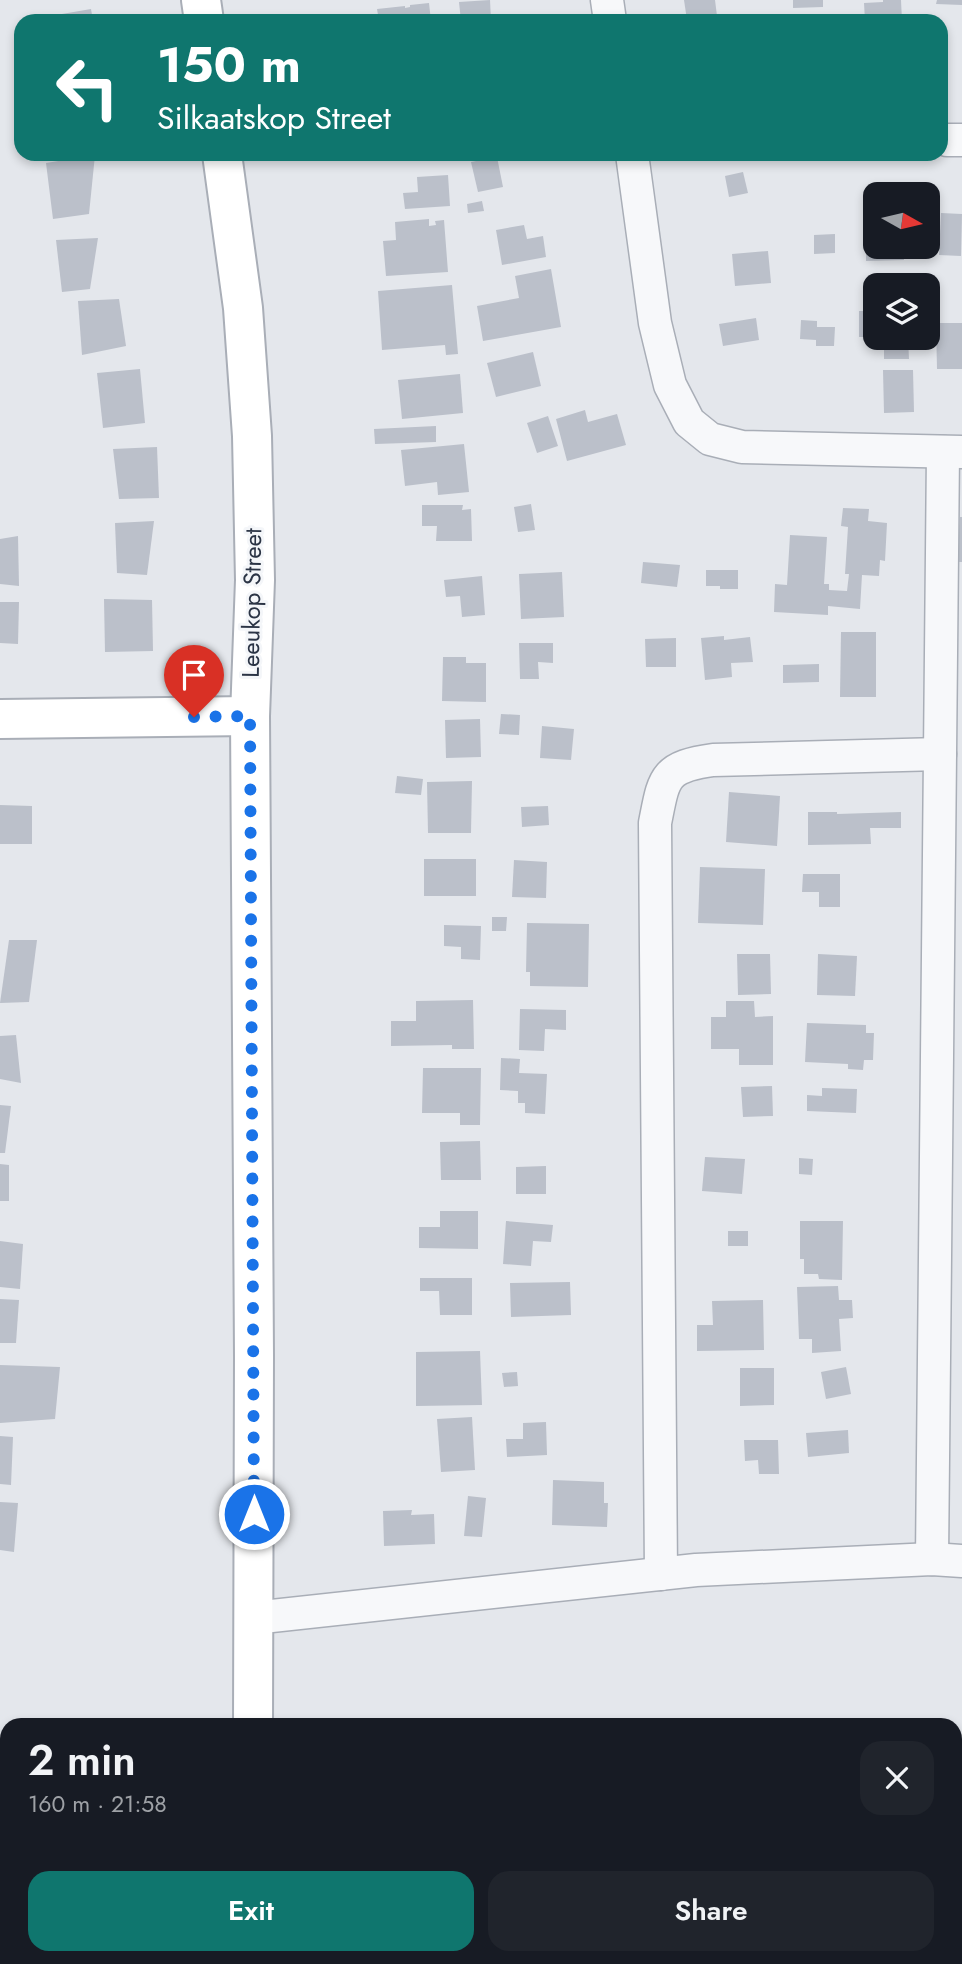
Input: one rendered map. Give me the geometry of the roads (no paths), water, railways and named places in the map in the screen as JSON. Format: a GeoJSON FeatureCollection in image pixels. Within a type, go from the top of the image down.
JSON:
{"type":"FeatureCollection","features":[{"type":"Feature","properties":{"kind":"street","name":"Leeukop Street"},"geometry":{"type":"LineString","coordinates":[[223,161],[243,308],[252,436],[255,580],[250,716],[253,1718]]}},
{"type":"Feature","properties":{"kind":"street"},"geometry":{"type":"LineString","coordinates":[[253,1618],[696,1570],[947,1560],[940,754],[953,452],[742,447],[710,439],[689,422],[670,385],[655,323],[633,161]]}},
{"type":"Feature","properties":{"kind":"street"},"geometry":{"type":"LineString","coordinates":[[0,719],[250,716]]}},
{"type":"Feature","properties":{"kind":"street"},"geometry":{"type":"LineString","coordinates":[[661,1574],[655,823],[663,785],[675,770],[690,763],[713,760],[940,754]]}}]}
